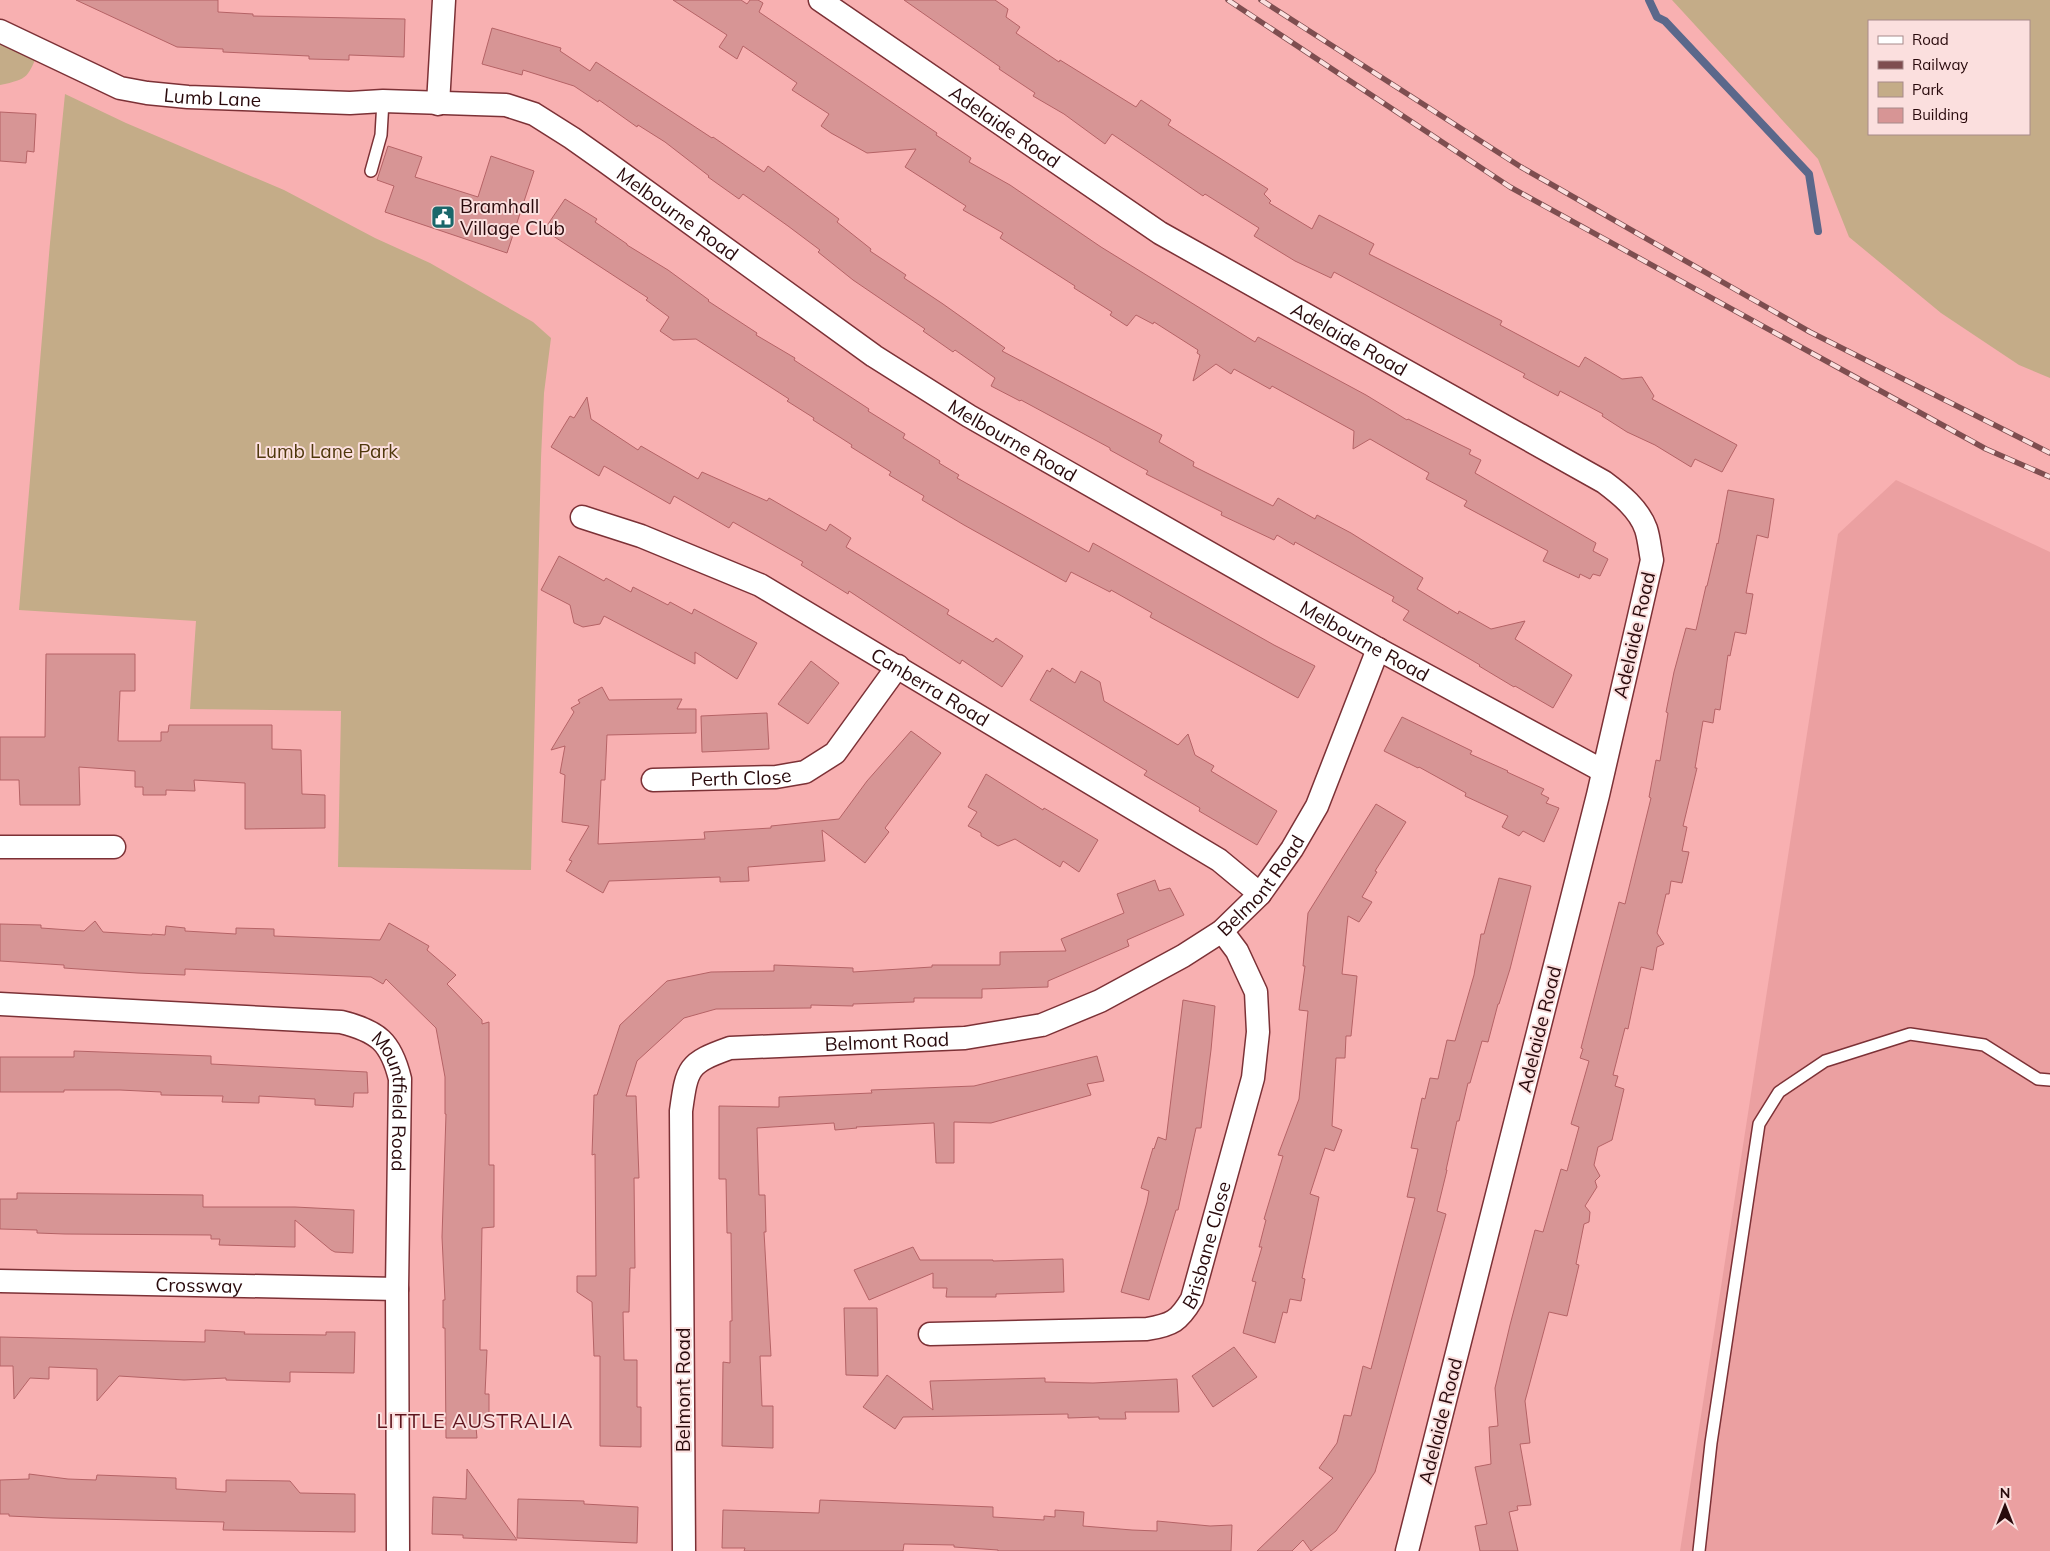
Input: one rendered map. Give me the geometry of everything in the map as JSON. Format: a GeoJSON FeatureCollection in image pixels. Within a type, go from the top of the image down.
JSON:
{"type":"FeatureCollection","features":[{"type":"Feature","properties":{"kind":"street"},"geometry":{"type":"LineString","coordinates":[[438,104],[444,0]]}},
{"type":"Feature","properties":{"kind":"street","name":"Adelaide Road"},"geometry":{"type":"LineString","coordinates":[[820,0],[1160,232],[1604,482],[1620,494],[1636,512],[1646,528],[1652,560],[1596,805],[1407,1551]]}},
{"type":"Feature","properties":{"kind":"street","name":"Lumb Lane"},"geometry":{"type":"LineString","coordinates":[[0,31],[120,88],[147,93],[188,97],[438,104]]}},
{"type":"Feature","properties":{"kind":"street","name":"Melbourne Road"},"geometry":{"type":"LineString","coordinates":[[438,104],[506,105],[534,114],[600,157],[882,361],[969,416],[1378,649],[1603,771]]}},
{"type":"Feature","properties":{"kind":"street","name":"Canberra Road"},"geometry":{"type":"LineString","coordinates":[[582,517],[641,536],[760,585],[1219,860],[1260,894]]}},
{"type":"Feature","properties":{"kind":"street","name":"Belmont Road"},"geometry":{"type":"LineString","coordinates":[[684,1551],[681,1111],[684,1087],[690,1070],[704,1057],[730,1048],[964,1038],[1042,1024],[1100,1001],[1183,956],[1222,930],[1260,894],[1292,849],[1317,806],[1378,649]]}},
{"type":"Feature","properties":{"kind":"street","name":"Perth Close"},"geometry":{"type":"LineString","coordinates":[[653,780],[776,777],[805,772],[835,753],[898,666]]}},
{"type":"Feature","properties":{"kind":"street"},"geometry":{"type":"LineString","coordinates":[[0,847],[114,847]]}},
{"type":"Feature","properties":{"kind":"street","name":"Brisbane Close"},"geometry":{"type":"LineString","coordinates":[[930,1334],[1147,1329],[1167,1325],[1182,1315],[1192,1299],[1252,1078],[1258,1032],[1256,992],[1237,951],[1222,930]]}},
{"type":"Feature","properties":{"kind":"street","name":"Mountfield Road"},"geometry":{"type":"LineString","coordinates":[[0,1004],[341,1022],[360,1026],[375,1034],[390,1049],[400,1079],[397,1289],[398,1551]]}},
{"type":"Feature","properties":{"kind":"street","name":"Crossway"},"geometry":{"type":"LineString","coordinates":[[0,1281],[397,1289]]}},
{"type":"Feature","properties":{"kind":"lane"},"geometry":{"type":"LineString","coordinates":[[371,171],[380,135],[384,101]]}},
{"type":"Feature","properties":{"kind":"lane"},"geometry":{"type":"LineString","coordinates":[[1699,1551],[1711,1443],[1760,1124],[1780,1092],[1825,1061],[1910,1034],[1984,1045],[2038,1079],[2050,1080]]}},
{"type":"Feature","properties":{"kind":"shaded area"},"geometry":{"type":"Polygon","coordinates":[[[1896,480],[2050,552],[2050,1551],[1680,1551],[1838,534],[1896,480]]]}},
{"type":"Feature","properties":{"kind":"green space"},"geometry":{"type":"Polygon","coordinates":[[[1672,0],[2050,0],[2050,378],[2019,365],[1941,313],[1849,237],[1818,159],[1672,0]]]}},
{"type":"Feature","properties":{"kind":"green space"},"geometry":{"type":"Polygon","coordinates":[[[0,31],[39,50],[26,75],[17,81],[0,85],[0,31]]]}},
{"type":"Feature","properties":{"kind":"green space","name":"Lumb Lane Park"},"geometry":{"type":"Polygon","coordinates":[[[65,94],[126,123],[284,190],[375,238],[430,263],[533,322],[551,338],[544,393],[541,458],[531,870],[338,867],[341,711],[190,709],[196,621],[19,610],[50,243],[65,94]]]}},
{"type":"Feature","properties":{"kind":"building"},"geometry":{"type":"Polygon","coordinates":[[[76,0],[218,0],[218,12],[253,14],[253,16],[405,19],[404,57],[349,55],[349,60],[309,59],[309,56],[223,52],[223,49],[177,47],[76,0]]]}},
{"type":"Feature","properties":{"kind":"building"},"geometry":{"type":"Polygon","coordinates":[[[673,0],[741,0],[747,4],[750,0],[758,0],[763,3],[759,12],[937,133],[936,135],[971,158],[969,162],[1010,185],[1101,247],[1255,342],[1258,337],[1366,395],[1407,420],[1471,450],[1469,454],[1481,460],[1475,473],[1596,543],[1593,551],[1608,559],[1600,576],[1593,574],[1590,579],[1580,574],[1579,578],[1543,561],[1548,551],[1464,506],[1467,501],[1426,479],[1429,473],[1370,439],[1353,449],[1354,431],[1272,386],[1270,389],[1234,369],[1231,374],[1216,364],[1193,381],[1200,355],[1197,353],[1198,350],[1154,322],[1153,324],[1136,315],[1127,326],[1110,315],[1112,312],[1074,288],[1075,286],[1000,238],[1003,233],[963,210],[966,206],[905,167],[916,149],[867,153],[831,133],[821,126],[829,114],[792,90],[797,83],[743,46],[737,59],[719,47],[727,35],[673,0]]]}},
{"type":"Feature","properties":{"kind":"building"},"geometry":{"type":"Polygon","coordinates":[[[904,0],[995,0],[1008,9],[1006,17],[1020,27],[1016,33],[1059,62],[1060,60],[1136,107],[1141,100],[1171,120],[1168,125],[1268,189],[1264,194],[1271,201],[1269,203],[1312,229],[1319,215],[1374,244],[1369,254],[1502,321],[1500,325],[1579,367],[1585,357],[1622,379],[1642,377],[1654,396],[1652,399],[1737,445],[1722,472],[1695,459],[1691,467],[1655,445],[1627,432],[1602,416],[1603,414],[1560,391],[1558,396],[1523,377],[1525,374],[1334,272],[1331,278],[1295,261],[1254,236],[1259,228],[1205,194],[1203,196],[1112,134],[1105,144],[1064,114],[1033,96],[1035,93],[904,0]]]}},
{"type":"Feature","properties":{"kind":"building"},"geometry":{"type":"Polygon","coordinates":[[[492,28],[561,48],[560,51],[590,71],[596,62],[764,172],[768,166],[839,219],[837,222],[871,249],[870,251],[906,275],[904,278],[1005,348],[1002,351],[1162,435],[1159,442],[1194,462],[1193,466],[1273,506],[1278,498],[1315,519],[1317,515],[1351,533],[1423,578],[1417,589],[1458,614],[1459,611],[1491,629],[1525,621],[1515,639],[1572,675],[1553,708],[1514,687],[1403,620],[1409,611],[1392,601],[1394,597],[1295,542],[1294,545],[1277,535],[1274,540],[1221,515],[1222,512],[1146,474],[1148,471],[1110,450],[1110,448],[991,386],[995,378],[955,350],[953,352],[923,331],[925,329],[853,280],[818,252],[820,250],[788,226],[743,194],[739,199],[665,142],[638,125],[637,127],[599,100],[598,102],[574,86],[523,70],[522,75],[482,64],[492,28]]]}},
{"type":"Feature","properties":{"kind":"building"},"geometry":{"type":"Polygon","coordinates":[[[0,112],[36,114],[34,152],[27,151],[26,163],[0,161],[0,112]]]}},
{"type":"Feature","properties":{"kind":"building"},"geometry":{"type":"Polygon","coordinates":[[[388,146],[422,157],[415,177],[478,197],[491,156],[534,171],[507,253],[385,212],[394,186],[377,180],[388,146]]]}},
{"type":"Feature","properties":{"kind":"building"},"geometry":{"type":"Polygon","coordinates":[[[565,199],[597,219],[595,222],[627,245],[668,270],[708,301],[757,333],[756,335],[795,358],[794,360],[905,434],[903,438],[959,475],[957,478],[1089,552],[1093,543],[1274,645],[1315,666],[1298,698],[1150,617],[1152,613],[1111,590],[1110,592],[1071,572],[1066,582],[964,525],[922,500],[924,496],[889,475],[891,472],[813,420],[814,418],[787,401],[789,399],[696,339],[673,340],[660,331],[669,317],[646,300],[648,298],[544,230],[565,199]]]}},
{"type":"Feature","properties":{"kind":"building"},"geometry":{"type":"Polygon","coordinates":[[[587,397],[591,419],[638,450],[641,446],[698,479],[702,472],[767,501],[769,498],[826,531],[830,524],[851,538],[846,547],[949,610],[947,614],[993,642],[996,638],[1023,656],[1002,687],[962,660],[960,664],[849,591],[848,594],[801,565],[803,562],[733,522],[729,528],[674,496],[670,504],[604,466],[599,476],[551,447],[570,416],[574,418],[587,397]]]}},
{"type":"Feature","properties":{"kind":"building"},"geometry":{"type":"Polygon","coordinates":[[[1728,490],[1774,499],[1768,538],[1757,535],[1746,593],[1753,594],[1746,634],[1735,632],[1730,656],[1728,655],[1720,710],[1715,709],[1713,723],[1703,721],[1695,768],[1697,768],[1683,826],[1687,827],[1682,851],[1689,852],[1682,883],[1671,881],[1669,894],[1666,894],[1657,933],[1664,944],[1657,947],[1653,970],[1641,967],[1628,1029],[1625,1028],[1613,1075],[1618,1076],[1615,1086],[1624,1089],[1612,1140],[1598,1147],[1594,1165],[1600,1176],[1595,1181],[1597,1187],[1585,1206],[1590,1212],[1589,1222],[1584,1224],[1576,1264],[1579,1265],[1567,1316],[1549,1312],[1525,1401],[1530,1443],[1520,1444],[1531,1505],[1517,1506],[1518,1510],[1509,1512],[1518,1551],[1480,1551],[1475,1526],[1487,1524],[1475,1467],[1491,1464],[1489,1427],[1498,1426],[1495,1388],[1510,1325],[1535,1230],[1543,1232],[1561,1169],[1567,1171],[1579,1127],[1571,1124],[1589,1061],[1580,1058],[1583,1049],[1581,1048],[1619,902],[1625,904],[1651,798],[1649,797],[1656,760],[1660,761],[1668,713],[1666,712],[1674,672],[1686,628],[1696,630],[1718,544],[1728,490]]]}},
{"type":"Feature","properties":{"kind":"building"},"geometry":{"type":"Polygon","coordinates":[[[559,556],[604,581],[606,578],[631,592],[633,587],[668,605],[670,602],[692,614],[694,609],[757,643],[737,679],[695,652],[695,664],[604,616],[600,624],[583,627],[574,623],[570,605],[541,590],[559,556]]]}},
{"type":"Feature","properties":{"kind":"building"},"geometry":{"type":"Polygon","coordinates":[[[46,654],[135,654],[135,691],[120,691],[118,741],[161,741],[161,732],[168,732],[169,725],[272,725],[272,749],[301,750],[302,794],[325,795],[325,828],[245,829],[245,783],[194,780],[195,791],[166,790],[166,795],[143,795],[143,787],[135,787],[135,771],[79,767],[80,805],[20,805],[19,780],[0,780],[0,737],[45,737],[46,654]]]}},
{"type":"Feature","properties":{"kind":"building"},"geometry":{"type":"Polygon","coordinates":[[[811,661],[839,683],[808,724],[778,704],[811,661]]]}},
{"type":"Feature","properties":{"kind":"building"},"geometry":{"type":"Polygon","coordinates":[[[1052,668],[1075,683],[1081,671],[1100,682],[1104,701],[1178,745],[1188,734],[1195,755],[1214,766],[1211,771],[1277,811],[1257,845],[1199,811],[1200,808],[1144,775],[1147,771],[1030,700],[1047,670],[1050,672],[1052,668]]]}},
{"type":"Feature","properties":{"kind":"building"},"geometry":{"type":"Polygon","coordinates":[[[602,687],[609,700],[682,699],[677,709],[696,709],[696,733],[607,735],[605,780],[601,780],[598,844],[705,839],[704,832],[771,828],[771,826],[839,819],[867,781],[911,731],[941,753],[885,828],[889,832],[865,863],[822,830],[825,861],[748,867],[749,881],[720,882],[720,877],[609,881],[603,893],[566,871],[572,861],[569,860],[589,826],[562,822],[565,775],[560,773],[565,746],[551,750],[574,712],[571,708],[580,703],[578,700],[602,687]]]}},
{"type":"Feature","properties":{"kind":"building"},"geometry":{"type":"Polygon","coordinates":[[[767,713],[769,749],[702,752],[701,716],[767,713]]]}},
{"type":"Feature","properties":{"kind":"building"},"geometry":{"type":"Polygon","coordinates":[[[1402,717],[1472,751],[1470,754],[1544,789],[1541,794],[1549,798],[1546,803],[1559,808],[1544,842],[1523,831],[1519,836],[1502,827],[1508,816],[1465,796],[1466,793],[1419,767],[1384,751],[1402,717]]]}},
{"type":"Feature","properties":{"kind":"building"},"geometry":{"type":"Polygon","coordinates":[[[986,774],[1043,810],[1044,808],[1098,840],[1079,872],[1063,861],[1060,867],[1015,839],[998,846],[968,826],[977,812],[968,807],[986,774]]]}},
{"type":"Feature","properties":{"kind":"building"},"geometry":{"type":"Polygon","coordinates":[[[1376,804],[1406,822],[1375,871],[1377,872],[1362,897],[1372,902],[1359,922],[1348,916],[1342,974],[1357,976],[1351,1036],[1346,1036],[1345,1058],[1336,1058],[1332,1126],[1342,1130],[1334,1151],[1325,1148],[1310,1194],[1319,1197],[1302,1278],[1305,1279],[1301,1301],[1290,1299],[1287,1313],[1283,1312],[1275,1343],[1243,1333],[1256,1282],[1252,1281],[1262,1247],[1259,1247],[1266,1220],[1264,1219],[1283,1156],[1278,1155],[1299,1099],[1308,1011],[1299,1010],[1305,966],[1303,966],[1308,913],[1376,804]]]}},
{"type":"Feature","properties":{"kind":"building"},"geometry":{"type":"Polygon","coordinates":[[[1499,878],[1531,886],[1510,969],[1488,1042],[1482,1041],[1470,1083],[1468,1083],[1459,1121],[1457,1121],[1437,1211],[1446,1214],[1375,1472],[1336,1531],[1311,1551],[1303,1540],[1292,1551],[1257,1551],[1333,1478],[1319,1468],[1337,1443],[1344,1415],[1351,1416],[1363,1366],[1371,1369],[1415,1198],[1407,1197],[1418,1149],[1411,1148],[1422,1098],[1425,1099],[1430,1078],[1438,1079],[1447,1040],[1455,1041],[1474,975],[1481,934],[1484,934],[1499,878]]]}},
{"type":"Feature","properties":{"kind":"building"},"geometry":{"type":"Polygon","coordinates":[[[1155,880],[1159,891],[1170,888],[1184,915],[1127,940],[1129,946],[1048,981],[1048,987],[982,989],[982,998],[914,998],[914,1002],[853,1004],[853,1006],[811,1005],[811,1008],[716,1009],[684,1018],[637,1061],[626,1096],[636,1096],[639,1178],[634,1178],[635,1268],[630,1268],[629,1312],[623,1312],[624,1360],[637,1360],[637,1407],[641,1407],[641,1447],[600,1446],[600,1356],[594,1356],[592,1302],[577,1292],[577,1276],[596,1276],[595,1154],[592,1155],[594,1095],[597,1095],[620,1025],[667,981],[711,972],[774,971],[774,965],[853,968],[853,972],[932,967],[932,965],[1000,965],[1000,952],[1066,951],[1061,939],[1124,913],[1117,894],[1155,880]]]}},
{"type":"Feature","properties":{"kind":"building"},"geometry":{"type":"Polygon","coordinates":[[[95,921],[103,932],[165,935],[166,926],[185,928],[185,931],[236,934],[236,928],[274,929],[274,936],[380,940],[389,923],[429,946],[427,950],[456,975],[447,984],[482,1020],[482,1024],[489,1022],[489,1165],[494,1165],[494,1227],[482,1228],[480,1350],[487,1350],[485,1394],[489,1394],[489,1427],[476,1427],[477,1438],[446,1438],[445,1328],[443,1328],[443,1300],[445,1300],[442,1237],[446,1114],[445,1077],[436,1028],[386,979],[383,984],[371,977],[185,969],[185,975],[137,973],[64,968],[64,965],[0,961],[0,924],[41,925],[41,928],[84,931],[95,921]]]}},
{"type":"Feature","properties":{"kind":"building"},"geometry":{"type":"Polygon","coordinates":[[[1183,1000],[1215,1006],[1211,1050],[1201,1128],[1196,1128],[1178,1210],[1176,1210],[1149,1300],[1121,1292],[1147,1202],[1149,1191],[1141,1188],[1158,1137],[1166,1140],[1183,1000]]]}},
{"type":"Feature","properties":{"kind":"building"},"geometry":{"type":"Polygon","coordinates":[[[74,1051],[211,1056],[211,1064],[367,1072],[368,1093],[354,1093],[353,1107],[315,1105],[315,1099],[259,1096],[259,1103],[222,1102],[223,1096],[161,1095],[161,1092],[120,1090],[0,1092],[0,1057],[74,1057],[74,1051]]]}},
{"type":"Feature","properties":{"kind":"building"},"geometry":{"type":"Polygon","coordinates":[[[1097,1056],[1104,1081],[1087,1084],[1091,1095],[991,1123],[954,1122],[954,1163],[936,1163],[934,1123],[856,1127],[835,1130],[834,1123],[757,1128],[759,1195],[765,1195],[766,1232],[764,1232],[771,1356],[760,1356],[762,1406],[773,1406],[773,1448],[722,1446],[723,1362],[730,1363],[730,1321],[732,1321],[731,1233],[727,1233],[726,1179],[719,1179],[719,1106],[779,1107],[779,1097],[872,1093],[871,1090],[974,1086],[1097,1056]]]}},
{"type":"Feature","properties":{"kind":"building"},"geometry":{"type":"Polygon","coordinates":[[[17,1193],[203,1195],[203,1207],[295,1207],[354,1210],[353,1253],[331,1250],[295,1220],[295,1247],[219,1245],[220,1239],[211,1239],[211,1235],[65,1234],[37,1233],[37,1230],[0,1229],[0,1199],[17,1199],[17,1193]]]}},
{"type":"Feature","properties":{"kind":"building"},"geometry":{"type":"Polygon","coordinates":[[[913,1247],[920,1260],[993,1261],[1063,1259],[1064,1292],[996,1294],[996,1297],[946,1297],[947,1288],[933,1288],[933,1273],[869,1300],[854,1270],[913,1247]]]}},
{"type":"Feature","properties":{"kind":"building"},"geometry":{"type":"Polygon","coordinates":[[[844,1308],[877,1308],[878,1376],[846,1375],[844,1308]]]}},
{"type":"Feature","properties":{"kind":"building"},"geometry":{"type":"Polygon","coordinates":[[[205,1330],[245,1332],[244,1334],[326,1335],[326,1332],[355,1332],[354,1373],[290,1372],[290,1382],[226,1380],[226,1378],[184,1380],[119,1376],[97,1401],[97,1369],[49,1367],[49,1379],[30,1378],[14,1399],[13,1366],[0,1366],[0,1337],[205,1342],[205,1330]]]}},
{"type":"Feature","properties":{"kind":"building"},"geometry":{"type":"Polygon","coordinates":[[[1234,1347],[1257,1377],[1213,1407],[1192,1376],[1234,1347]]]}},
{"type":"Feature","properties":{"kind":"building"},"geometry":{"type":"Polygon","coordinates":[[[887,1375],[933,1410],[930,1381],[1045,1378],[1045,1382],[1093,1383],[1177,1379],[1179,1412],[1125,1412],[1126,1419],[1099,1419],[1099,1417],[1068,1418],[1068,1414],[903,1417],[895,1429],[863,1407],[887,1375]]]}},
{"type":"Feature","properties":{"kind":"building"},"geometry":{"type":"Polygon","coordinates":[[[467,1469],[517,1540],[463,1538],[463,1535],[432,1534],[433,1497],[466,1499],[467,1469]]]}},
{"type":"Feature","properties":{"kind":"building"},"geometry":{"type":"Polygon","coordinates":[[[29,1474],[68,1479],[96,1480],[97,1475],[176,1478],[176,1489],[226,1492],[226,1480],[290,1481],[300,1493],[355,1494],[355,1532],[223,1530],[224,1522],[52,1518],[0,1514],[0,1480],[29,1479],[29,1474]]]}},
{"type":"Feature","properties":{"kind":"building"},"geometry":{"type":"Polygon","coordinates":[[[518,1499],[584,1501],[584,1504],[638,1507],[637,1543],[517,1538],[518,1499]]]}},
{"type":"Feature","properties":{"kind":"building"},"geometry":{"type":"Polygon","coordinates":[[[820,1500],[993,1507],[993,1517],[1044,1520],[1044,1516],[1055,1517],[1055,1510],[1084,1512],[1083,1526],[1132,1530],[1157,1531],[1157,1521],[1210,1526],[1232,1525],[1231,1551],[998,1551],[954,1547],[954,1545],[904,1544],[903,1551],[744,1551],[745,1548],[722,1548],[723,1510],[819,1513],[820,1500]]]}},
{"type":"Feature","properties":{"kind":"waterway"},"geometry":{"type":"LineString","coordinates":[[1649,0],[1657,17],[1665,21],[1809,174],[1818,231]]}},
{"type":"Feature","properties":{"kind":"railway"},"geometry":{"type":"LineString","coordinates":[[1228,0],[1510,187],[1986,449],[2050,477]]}},
{"type":"Feature","properties":{"kind":"railway"},"geometry":{"type":"LineString","coordinates":[[1261,0],[1521,167],[1810,332],[2050,453]]}},
{"type":"Feature","properties":{"kind":"place","name":"Bramhall Village Club"},"geometry":{"type":"Point","coordinates":[443,217]}},
{"type":"Feature","properties":{"kind":"district","name":"LITTLE AUSTRALIA"},"geometry":{"type":"Point","coordinates":[475,1421]}}]}
